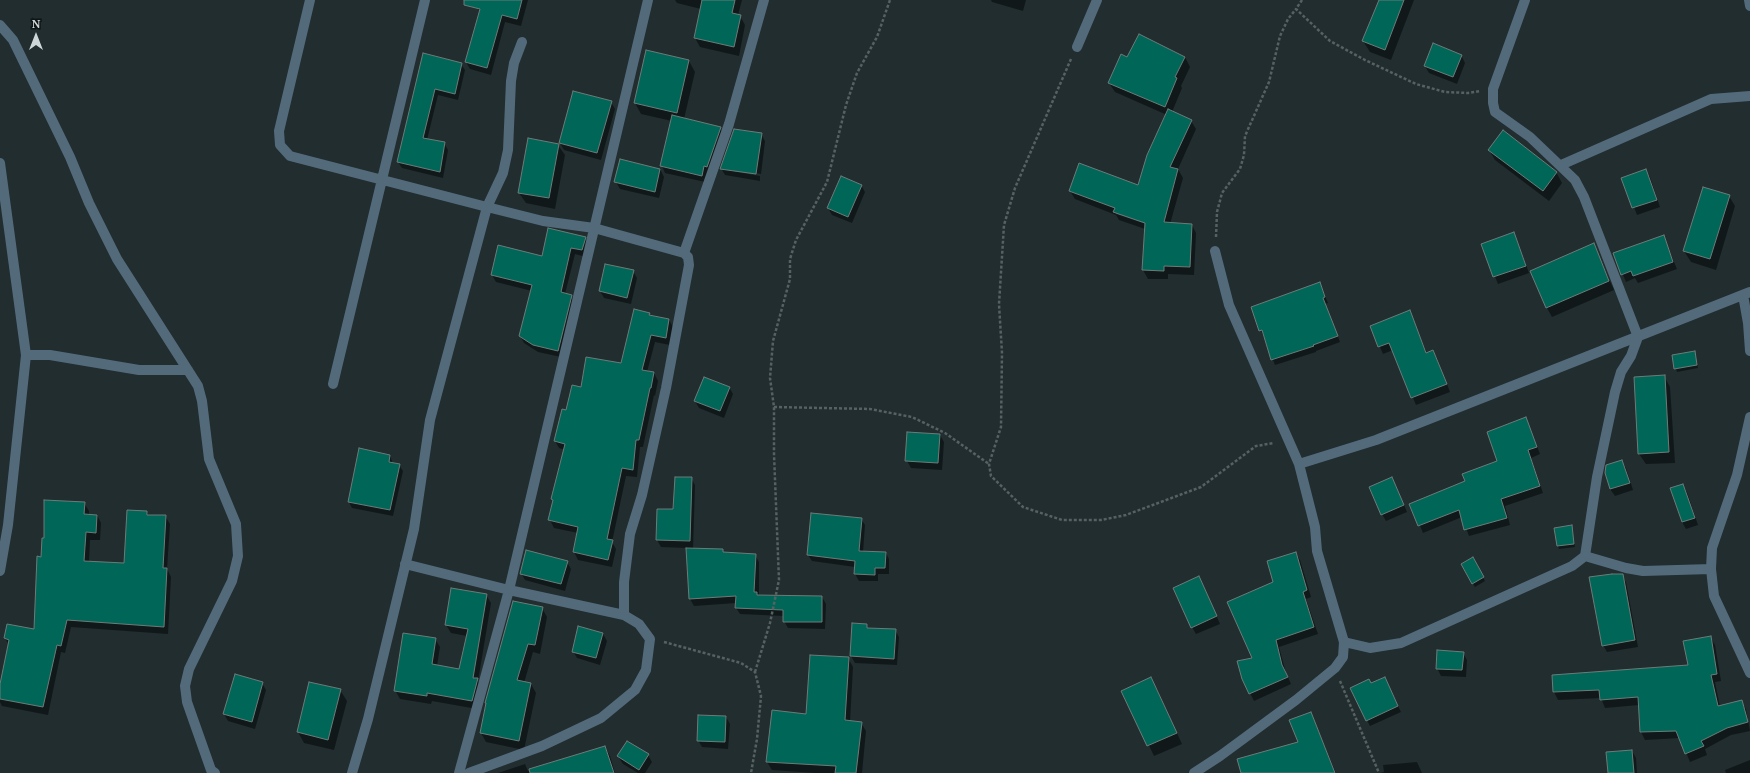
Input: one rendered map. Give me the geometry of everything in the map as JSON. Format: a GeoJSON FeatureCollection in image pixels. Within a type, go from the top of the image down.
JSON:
{"type":"FeatureCollection","features":[{"type":"Feature","properties":{"kind":"street"},"geometry":{"type":"LineString","coordinates":[[310,0],[279,131],[280,146],[290,156],[543,221],[594,228],[684,253],[688,257],[689,265],[666,388],[642,495],[630,534],[624,582],[624,615]]}},
{"type":"Feature","properties":{"kind":"street"},"geometry":{"type":"LineString","coordinates":[[332,384],[383,180],[425,0]]}},
{"type":"Feature","properties":{"kind":"street"},"geometry":{"type":"LineString","coordinates":[[459,773],[509,590],[648,0]]}},
{"type":"Feature","properties":{"kind":"street"},"geometry":{"type":"LineString","coordinates":[[684,253],[729,124],[764,0]]}},
{"type":"Feature","properties":{"kind":"street"},"geometry":{"type":"LineString","coordinates":[[1077,47],[1098,0]]}},
{"type":"Feature","properties":{"kind":"street"},"geometry":{"type":"LineString","coordinates":[[1344,642],[1370,648],[1401,643],[1572,566],[1586,556],[1597,477],[1615,392],[1621,372],[1638,337],[1584,197],[1575,180],[1530,137],[1495,112],[1492,103],[1492,89],[1524,0]]}},
{"type":"Feature","properties":{"kind":"street"},"geometry":{"type":"LineString","coordinates":[[1748,0],[1750,6]]}},
{"type":"Feature","properties":{"kind":"street"},"geometry":{"type":"LineString","coordinates":[[0,25],[13,40],[70,157],[89,203],[117,259],[198,386],[202,401],[209,459],[236,524],[238,556],[232,581],[189,669],[186,686],[187,702],[210,772]]}},
{"type":"Feature","properties":{"kind":"street"},"geometry":{"type":"LineString","coordinates":[[352,773],[368,719],[404,564],[414,530],[430,420],[487,207],[503,173],[508,150],[511,81],[514,63],[522,42]]}},
{"type":"Feature","properties":{"kind":"street"},"geometry":{"type":"LineString","coordinates":[[1561,165],[1711,99],[1750,96]]}},
{"type":"Feature","properties":{"kind":"street"},"geometry":{"type":"LineString","coordinates":[[0,163],[26,355],[8,524],[0,571]]}},
{"type":"Feature","properties":{"kind":"street"},"geometry":{"type":"LineString","coordinates":[[1194,773],[1220,756],[1296,700],[1335,668],[1343,657],[1344,642],[1317,551],[1315,527],[1299,464],[1229,305],[1215,251]]}},
{"type":"Feature","properties":{"kind":"street"},"geometry":{"type":"LineString","coordinates":[[1299,464],[1376,440],[1638,337],[1699,311],[1746,294],[1750,351]]}},
{"type":"Feature","properties":{"kind":"street"},"geometry":{"type":"LineString","coordinates":[[26,355],[50,355],[139,370],[188,370]]}},
{"type":"Feature","properties":{"kind":"street"},"geometry":{"type":"LineString","coordinates":[[1750,417],[1737,476],[1712,548],[1711,568],[1714,596],[1750,673]]}},
{"type":"Feature","properties":{"kind":"street"},"geometry":{"type":"LineString","coordinates":[[1586,556],[1626,568],[1643,571],[1711,568]]}},
{"type":"Feature","properties":{"kind":"street"},"geometry":{"type":"LineString","coordinates":[[404,564],[509,590],[624,615],[639,624],[650,639],[646,670],[634,690],[601,718],[542,746],[469,773]]}},
{"type":"Feature","properties":{"kind":"path"},"geometry":{"type":"LineString","coordinates":[[751,773],[757,739],[761,696],[755,672],[770,623],[779,580],[774,454],[774,407],[770,378],[773,341],[790,279],[790,259],[796,240],[827,182],[846,105],[857,73],[877,38],[890,0]]}},
{"type":"Feature","properties":{"kind":"path"},"geometry":{"type":"LineString","coordinates":[[1215,251],[1218,212],[1222,193],[1240,169],[1244,154],[1245,136],[1269,82],[1280,36],[1288,19],[1302,0]]}},
{"type":"Feature","properties":{"kind":"path"},"geometry":{"type":"LineString","coordinates":[[1296,9],[1330,41],[1365,60],[1416,84],[1445,92],[1468,93],[1492,89]]}},
{"type":"Feature","properties":{"kind":"path"},"geometry":{"type":"LineString","coordinates":[[1077,47],[1015,188],[1004,225],[999,304],[1002,353],[1001,427],[989,464],[991,476],[1024,507],[1062,520],[1101,520],[1126,514],[1201,487],[1256,446],[1288,440]]}},
{"type":"Feature","properties":{"kind":"path"},"geometry":{"type":"LineString","coordinates":[[774,407],[870,409],[912,417],[945,433],[989,464]]}},
{"type":"Feature","properties":{"kind":"path"},"geometry":{"type":"LineString","coordinates":[[650,639],[741,663],[755,672]]}},
{"type":"Feature","properties":{"kind":"path"},"geometry":{"type":"LineString","coordinates":[[1335,668],[1379,773]]}},
{"type":"Feature","properties":{"kind":"building"},"geometry":{"type":"Polygon","coordinates":[[[464,0],[522,0],[517,19],[502,15],[487,68],[465,62],[480,9],[464,5],[464,0]]]}},
{"type":"Feature","properties":{"kind":"building"},"geometry":{"type":"Polygon","coordinates":[[[702,0],[735,0],[732,13],[741,15],[734,47],[694,38],[702,0]]]}},
{"type":"Feature","properties":{"kind":"building"},"geometry":{"type":"Polygon","coordinates":[[[1379,0],[1404,0],[1385,50],[1362,41],[1379,0]]]}},
{"type":"Feature","properties":{"kind":"building"},"geometry":{"type":"Polygon","coordinates":[[[1139,34],[1185,57],[1175,77],[1177,78],[1165,107],[1108,83],[1121,54],[1127,57],[1139,34]]]}},
{"type":"Feature","properties":{"kind":"building"},"geometry":{"type":"Polygon","coordinates":[[[1433,43],[1462,55],[1453,77],[1424,66],[1433,43]]]}},
{"type":"Feature","properties":{"kind":"building"},"geometry":{"type":"Polygon","coordinates":[[[646,50],[689,60],[677,113],[634,103],[646,50]]]}},
{"type":"Feature","properties":{"kind":"building"},"geometry":{"type":"Polygon","coordinates":[[[423,53],[462,63],[455,94],[435,89],[423,138],[445,142],[440,172],[397,162],[423,53]]]}},
{"type":"Feature","properties":{"kind":"building"},"geometry":{"type":"Polygon","coordinates":[[[573,91],[612,101],[597,153],[559,143],[573,91]]]}},
{"type":"Feature","properties":{"kind":"building"},"geometry":{"type":"Polygon","coordinates":[[[1168,109],[1192,120],[1170,167],[1178,169],[1164,222],[1192,224],[1190,267],[1164,266],[1164,271],[1142,270],[1145,223],[1113,212],[1115,208],[1069,191],[1079,163],[1138,185],[1147,155],[1168,109]]]}},
{"type":"Feature","properties":{"kind":"building"},"geometry":{"type":"Polygon","coordinates":[[[672,115],[721,127],[707,167],[704,166],[702,176],[660,166],[672,115]]]}},
{"type":"Feature","properties":{"kind":"building"},"geometry":{"type":"Polygon","coordinates":[[[734,129],[762,133],[756,174],[720,169],[734,129]]]}},
{"type":"Feature","properties":{"kind":"building"},"geometry":{"type":"Polygon","coordinates":[[[1503,130],[1557,172],[1543,191],[1488,150],[1503,130]]]}},
{"type":"Feature","properties":{"kind":"building"},"geometry":{"type":"Polygon","coordinates":[[[528,138],[559,144],[549,198],[518,193],[528,138]]]}},
{"type":"Feature","properties":{"kind":"building"},"geometry":{"type":"Polygon","coordinates":[[[620,159],[660,169],[655,192],[614,182],[620,159]]]}},
{"type":"Feature","properties":{"kind":"building"},"geometry":{"type":"Polygon","coordinates":[[[1646,169],[1657,200],[1632,208],[1621,178],[1646,169]]]}},
{"type":"Feature","properties":{"kind":"building"},"geometry":{"type":"Polygon","coordinates":[[[841,176],[862,185],[848,217],[827,208],[841,176]]]}},
{"type":"Feature","properties":{"kind":"building"},"geometry":{"type":"Polygon","coordinates":[[[1703,187],[1730,195],[1710,259],[1683,251],[1703,187]]]}},
{"type":"Feature","properties":{"kind":"building"},"geometry":{"type":"Polygon","coordinates":[[[548,228],[586,237],[582,250],[571,248],[561,292],[572,295],[558,351],[533,345],[519,336],[532,285],[491,275],[498,245],[542,256],[548,228]]]}},
{"type":"Feature","properties":{"kind":"building"},"geometry":{"type":"Polygon","coordinates":[[[1514,232],[1526,266],[1493,277],[1481,244],[1514,232]]]}},
{"type":"Feature","properties":{"kind":"building"},"geometry":{"type":"Polygon","coordinates":[[[1664,235],[1673,262],[1633,276],[1631,271],[1621,275],[1613,253],[1664,235]]]}},
{"type":"Feature","properties":{"kind":"building"},"geometry":{"type":"Polygon","coordinates":[[[1594,243],[1609,281],[1546,308],[1530,271],[1594,243]]]}},
{"type":"Feature","properties":{"kind":"building"},"geometry":{"type":"Polygon","coordinates":[[[605,264],[634,270],[627,298],[599,291],[605,264]]]}},
{"type":"Feature","properties":{"kind":"building"},"geometry":{"type":"Polygon","coordinates":[[[1320,282],[1325,297],[1323,298],[1338,336],[1313,345],[1314,346],[1271,360],[1262,330],[1259,331],[1251,307],[1320,282]]]}},
{"type":"Feature","properties":{"kind":"building"},"geometry":{"type":"Polygon","coordinates":[[[634,309],[650,313],[649,315],[669,319],[666,338],[651,335],[642,370],[654,372],[639,440],[636,440],[633,470],[622,468],[607,539],[613,540],[608,560],[573,552],[578,527],[548,520],[553,500],[551,499],[565,444],[554,441],[562,409],[566,410],[572,385],[581,387],[586,357],[621,363],[634,309]]]}},
{"type":"Feature","properties":{"kind":"building"},"geometry":{"type":"Polygon","coordinates":[[[1410,310],[1426,353],[1433,350],[1447,384],[1411,398],[1389,343],[1378,347],[1370,326],[1410,310]]]}},
{"type":"Feature","properties":{"kind":"building"},"geometry":{"type":"Polygon","coordinates":[[[1695,351],[1697,365],[1674,369],[1672,355],[1695,351]]]}},
{"type":"Feature","properties":{"kind":"building"},"geometry":{"type":"Polygon","coordinates":[[[1665,375],[1669,452],[1638,454],[1634,377],[1665,375]]]}},
{"type":"Feature","properties":{"kind":"building"},"geometry":{"type":"Polygon","coordinates":[[[704,377],[730,387],[720,411],[694,401],[704,377]]]}},
{"type":"Feature","properties":{"kind":"building"},"geometry":{"type":"Polygon","coordinates":[[[1526,417],[1537,447],[1528,450],[1540,486],[1501,499],[1507,518],[1464,530],[1459,510],[1418,526],[1409,504],[1465,481],[1462,474],[1497,461],[1487,432],[1526,417]]]}},
{"type":"Feature","properties":{"kind":"building"},"geometry":{"type":"Polygon","coordinates":[[[907,432],[940,434],[938,463],[905,461],[907,432]]]}},
{"type":"Feature","properties":{"kind":"building"},"geometry":{"type":"Polygon","coordinates":[[[359,448],[390,455],[389,462],[400,464],[390,510],[348,502],[359,448]]]}},
{"type":"Feature","properties":{"kind":"building"},"geometry":{"type":"Polygon","coordinates":[[[1622,460],[1630,483],[1610,489],[1605,473],[1606,465],[1622,460]]]}},
{"type":"Feature","properties":{"kind":"building"},"geometry":{"type":"Polygon","coordinates":[[[675,477],[692,477],[690,541],[656,540],[657,509],[673,509],[675,477]]]}},
{"type":"Feature","properties":{"kind":"building"},"geometry":{"type":"Polygon","coordinates":[[[1392,477],[1404,505],[1381,515],[1369,487],[1392,477]]]}},
{"type":"Feature","properties":{"kind":"building"},"geometry":{"type":"Polygon","coordinates":[[[1683,484],[1695,518],[1682,522],[1670,488],[1683,484]]]}},
{"type":"Feature","properties":{"kind":"building"},"geometry":{"type":"Polygon","coordinates":[[[44,500],[85,502],[84,514],[97,515],[96,533],[86,532],[84,561],[124,563],[127,510],[147,511],[147,515],[166,515],[163,568],[167,568],[164,627],[67,620],[61,646],[57,645],[43,707],[0,699],[0,684],[9,640],[4,638],[7,624],[34,629],[37,556],[41,557],[42,538],[44,538],[44,500]]]}},
{"type":"Feature","properties":{"kind":"building"},"geometry":{"type":"Polygon","coordinates":[[[811,513],[862,518],[859,551],[886,552],[885,568],[875,568],[875,575],[854,574],[855,561],[807,555],[811,513]]]}},
{"type":"Feature","properties":{"kind":"building"},"geometry":{"type":"Polygon","coordinates":[[[1572,525],[1574,544],[1557,546],[1554,528],[1572,525]]]}},
{"type":"Feature","properties":{"kind":"building"},"geometry":{"type":"Polygon","coordinates":[[[686,548],[723,549],[723,552],[756,554],[754,592],[757,592],[757,595],[822,596],[822,622],[783,622],[783,610],[735,608],[736,596],[689,599],[686,548]]]}},
{"type":"Feature","properties":{"kind":"building"},"geometry":{"type":"Polygon","coordinates":[[[526,550],[568,561],[561,584],[520,574],[526,550]]]}},
{"type":"Feature","properties":{"kind":"building"},"geometry":{"type":"Polygon","coordinates":[[[1296,552],[1307,590],[1303,592],[1314,627],[1276,640],[1282,665],[1288,677],[1249,694],[1242,679],[1237,661],[1252,658],[1227,602],[1273,582],[1267,561],[1296,552]]]}},
{"type":"Feature","properties":{"kind":"building"},"geometry":{"type":"Polygon","coordinates":[[[1473,557],[1484,577],[1472,584],[1461,564],[1473,557]]]}},
{"type":"Feature","properties":{"kind":"building"},"geometry":{"type":"Polygon","coordinates":[[[1623,574],[1635,640],[1602,646],[1589,577],[1623,574]]]}},
{"type":"Feature","properties":{"kind":"building"},"geometry":{"type":"Polygon","coordinates":[[[1199,576],[1217,616],[1191,628],[1173,588],[1199,576]]]}},
{"type":"Feature","properties":{"kind":"building"},"geometry":{"type":"Polygon","coordinates":[[[451,588],[487,594],[473,678],[478,678],[472,701],[427,693],[427,696],[394,691],[403,633],[436,638],[432,664],[459,669],[468,629],[445,625],[451,588]]]}},
{"type":"Feature","properties":{"kind":"building"},"geometry":{"type":"Polygon","coordinates":[[[513,601],[543,607],[535,645],[528,644],[517,680],[531,683],[519,741],[480,733],[485,703],[513,601]]]}},
{"type":"Feature","properties":{"kind":"building"},"geometry":{"type":"Polygon","coordinates":[[[852,623],[867,624],[867,628],[896,629],[894,659],[850,656],[852,623]]]}},
{"type":"Feature","properties":{"kind":"building"},"geometry":{"type":"Polygon","coordinates":[[[578,626],[603,633],[596,658],[572,652],[578,626]]]}},
{"type":"Feature","properties":{"kind":"building"},"geometry":{"type":"Polygon","coordinates":[[[1711,636],[1717,674],[1711,675],[1718,706],[1742,700],[1748,722],[1727,728],[1701,741],[1704,746],[1685,754],[1676,731],[1640,732],[1638,697],[1600,700],[1599,690],[1553,692],[1552,675],[1688,665],[1683,641],[1711,636]]]}},
{"type":"Feature","properties":{"kind":"building"},"geometry":{"type":"Polygon","coordinates":[[[1437,650],[1464,652],[1462,670],[1436,669],[1437,650]]]}},
{"type":"Feature","properties":{"kind":"building"},"geometry":{"type":"Polygon","coordinates":[[[810,655],[849,657],[845,720],[862,722],[856,773],[835,773],[836,766],[766,762],[772,710],[806,714],[810,655]]]}},
{"type":"Feature","properties":{"kind":"building"},"geometry":{"type":"Polygon","coordinates":[[[235,674],[263,682],[252,722],[223,714],[235,674]]]}},
{"type":"Feature","properties":{"kind":"building"},"geometry":{"type":"Polygon","coordinates":[[[1151,677],[1177,733],[1147,746],[1121,691],[1151,677]]]}},
{"type":"Feature","properties":{"kind":"building"},"geometry":{"type":"Polygon","coordinates":[[[1385,677],[1398,706],[1366,721],[1350,688],[1369,679],[1371,683],[1385,677]]]}},
{"type":"Feature","properties":{"kind":"building"},"geometry":{"type":"Polygon","coordinates":[[[309,682],[341,689],[328,740],[297,732],[309,682]]]}},
{"type":"Feature","properties":{"kind":"building"},"geometry":{"type":"Polygon","coordinates":[[[1311,712],[1335,773],[1241,773],[1237,759],[1298,742],[1289,720],[1311,712]]]}},
{"type":"Feature","properties":{"kind":"building"},"geometry":{"type":"Polygon","coordinates":[[[698,715],[726,716],[725,742],[697,741],[698,715]]]}},
{"type":"Feature","properties":{"kind":"building"},"geometry":{"type":"Polygon","coordinates":[[[627,741],[649,754],[639,770],[617,756],[627,741]]]}},
{"type":"Feature","properties":{"kind":"building"},"geometry":{"type":"Polygon","coordinates":[[[605,746],[614,773],[530,773],[529,769],[605,746]]]}},
{"type":"Feature","properties":{"kind":"building"},"geometry":{"type":"Polygon","coordinates":[[[1632,750],[1634,773],[1608,773],[1606,752],[1632,750]]]}}]}
